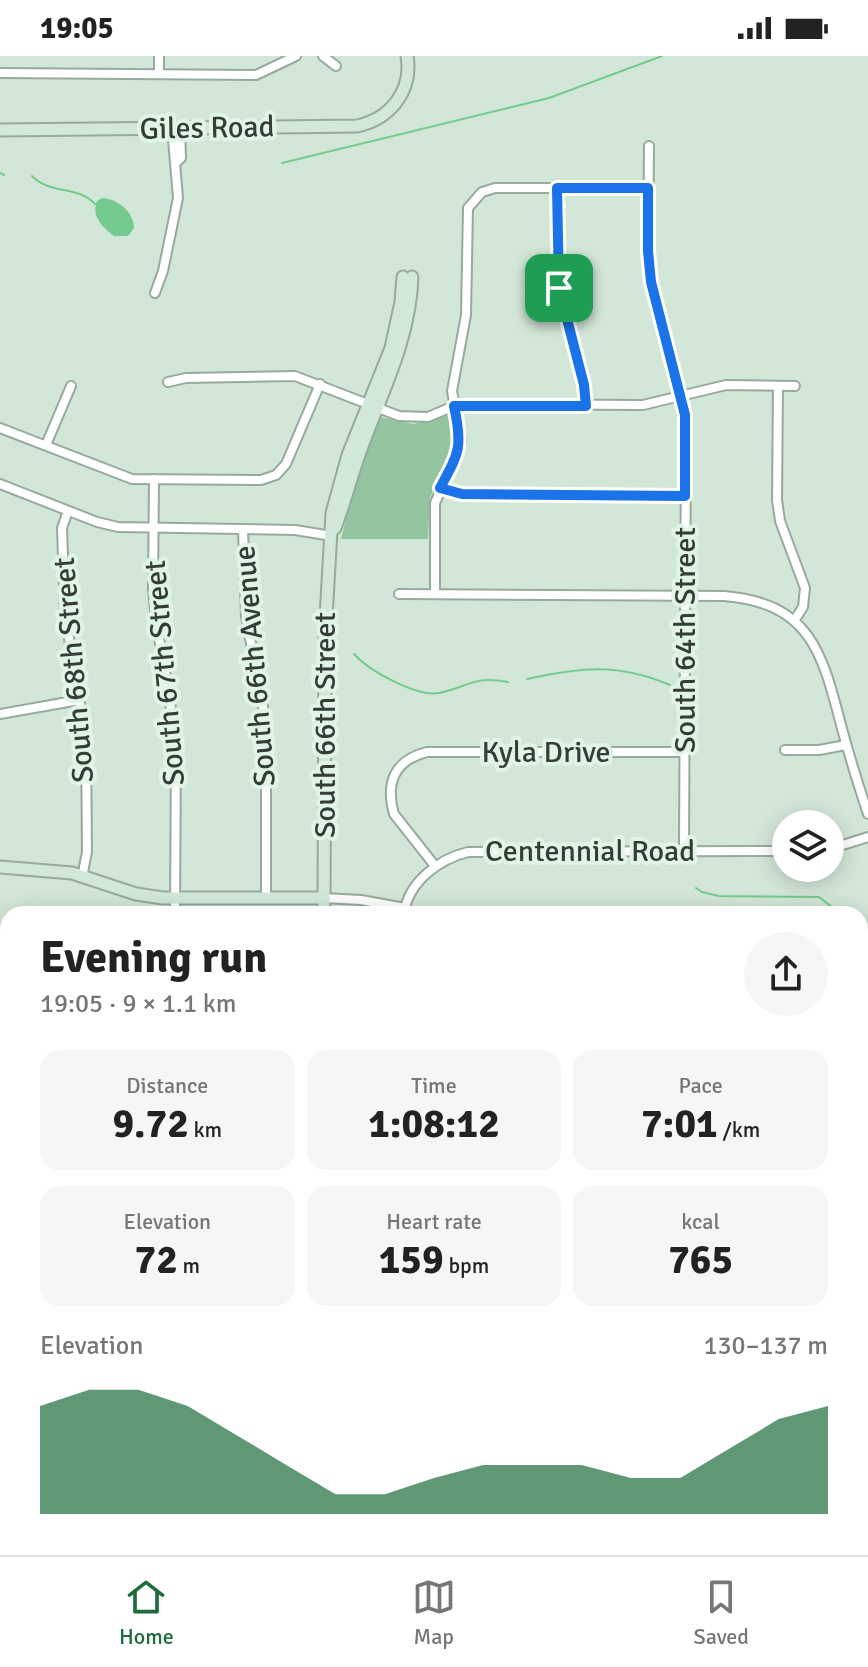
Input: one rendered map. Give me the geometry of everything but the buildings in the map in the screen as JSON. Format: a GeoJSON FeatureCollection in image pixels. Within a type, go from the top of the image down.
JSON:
{"type":"FeatureCollection","features":[{"type":"Feature","properties":{"kind":"street"},"geometry":{"type":"LineString","coordinates":[[159,56],[159,74]]}},
{"type":"Feature","properties":{"kind":"street"},"geometry":{"type":"LineString","coordinates":[[0,73],[256,75],[296,56]]}},
{"type":"Feature","properties":{"kind":"street"},"geometry":{"type":"LineString","coordinates":[[323,56],[336,66]]}},
{"type":"Feature","properties":{"kind":"street","name":"Giles Road"},"geometry":{"type":"LineString","coordinates":[[0,130],[357,126],[382,117],[402,94],[407,79],[407,56]]}},
{"type":"Feature","properties":{"kind":"street"},"geometry":{"type":"LineString","coordinates":[[155,293],[163,271],[178,198],[176,163],[173,159],[176,128]]}},
{"type":"Feature","properties":{"kind":"street","name":"South 64th Street"},"geometry":{"type":"LineString","coordinates":[[649,146],[648,251],[651,282],[686,428],[684,851]]}},
{"type":"Feature","properties":{"kind":"street"},"geometry":{"type":"LineString","coordinates":[[435,594],[435,510],[440,488],[459,448],[460,431],[453,383],[466,315],[466,220],[472,201],[482,192],[495,188],[648,188]]}},
{"type":"Feature","properties":{"kind":"street"},"geometry":{"type":"LineString","coordinates":[[557,188],[559,288],[584,385],[586,406]]}},
{"type":"Feature","properties":{"kind":"street","name":"South 66th Street"},"geometry":{"type":"LineString","coordinates":[[324,906],[325,635],[332,536],[373,406],[402,347],[409,311],[408,277]]}},
{"type":"Feature","properties":{"kind":"street"},"geometry":{"type":"LineString","coordinates":[[168,382],[186,378],[281,375],[305,378],[411,418],[428,417],[454,406],[643,405],[726,385],[795,386]]}},
{"type":"Feature","properties":{"kind":"street"},"geometry":{"type":"LineString","coordinates":[[0,428],[132,479],[261,480],[276,475],[289,460],[320,384]]}},
{"type":"Feature","properties":{"kind":"street"},"geometry":{"type":"LineString","coordinates":[[46,445],[71,386]]}},
{"type":"Feature","properties":{"kind":"street"},"geometry":{"type":"LineString","coordinates":[[778,386],[777,500],[780,521],[805,588],[803,607],[794,621]]}},
{"type":"Feature","properties":{"kind":"street","name":"South 67th Street"},"geometry":{"type":"LineString","coordinates":[[154,479],[156,621],[176,748],[175,906]]}},
{"type":"Feature","properties":{"kind":"street"},"geometry":{"type":"LineString","coordinates":[[0,484],[118,527],[295,530],[332,536]]}},
{"type":"Feature","properties":{"kind":"street"},"geometry":{"type":"LineString","coordinates":[[440,488],[462,494],[685,496]]}},
{"type":"Feature","properties":{"kind":"street","name":"South 68th Street"},"geometry":{"type":"LineString","coordinates":[[68,511],[62,528],[65,614],[86,740],[87,852],[82,877]]}},
{"type":"Feature","properties":{"kind":"street","name":"South 66th Avenue"},"geometry":{"type":"LineString","coordinates":[[243,529],[246,617],[266,737],[266,898]]}},
{"type":"Feature","properties":{"kind":"street"},"geometry":{"type":"LineString","coordinates":[[399,594],[685,595],[756,600],[781,611],[794,621],[821,656],[868,814]]}},
{"type":"Feature","properties":{"kind":"street"},"geometry":{"type":"LineString","coordinates":[[0,714],[79,700]]}},
{"type":"Feature","properties":{"kind":"street"},"geometry":{"type":"LineString","coordinates":[[785,750],[819,750],[846,745]]}},
{"type":"Feature","properties":{"kind":"street","name":"Kyla Drive"},"geometry":{"type":"LineString","coordinates":[[435,866],[394,814],[391,804],[392,775],[409,758],[427,752],[685,752]]}},
{"type":"Feature","properties":{"kind":"street"},"geometry":{"type":"LineString","coordinates":[[844,845],[868,837]]}},
{"type":"Feature","properties":{"kind":"street","name":"Centennial Road"},"geometry":{"type":"LineString","coordinates":[[435,866],[458,854],[484,850],[772,851]]}},
{"type":"Feature","properties":{"kind":"street"},"geometry":{"type":"LineString","coordinates":[[406,906],[417,885],[435,866]]}},
{"type":"Feature","properties":{"kind":"street"},"geometry":{"type":"LineString","coordinates":[[0,869],[45,869],[136,894],[175,898],[324,898],[361,900],[384,906]]}},
{"type":"Feature","properties":{"kind":"shaded area"},"geometry":{"type":"Polygon","coordinates":[[[102,198],[119,203],[128,211],[134,228],[128,236],[114,236],[99,221],[95,212],[97,201],[102,198]]]}},
{"type":"Feature","properties":{"kind":"shaded area"},"geometry":{"type":"Polygon","coordinates":[[[449,414],[454,443],[430,498],[428,539],[341,539],[359,467],[380,417],[414,424],[449,414]]]}},
{"type":"Feature","properties":{"kind":"waterway"},"geometry":{"type":"LineString","coordinates":[[282,163],[549,98],[662,56]]}},
{"type":"Feature","properties":{"kind":"waterway"},"geometry":{"type":"LineString","coordinates":[[0,173],[4,175]]}},
{"type":"Feature","properties":{"kind":"waterway"},"geometry":{"type":"LineString","coordinates":[[32,176],[47,186],[81,194],[95,204]]}},
{"type":"Feature","properties":{"kind":"waterway"},"geometry":{"type":"LineString","coordinates":[[354,654],[371,668],[419,691],[439,693],[487,680],[508,682]]}},
{"type":"Feature","properties":{"kind":"waterway"},"geometry":{"type":"LineString","coordinates":[[527,679],[600,669],[633,673],[670,685]]}},
{"type":"Feature","properties":{"kind":"waterway"},"geometry":{"type":"LineString","coordinates":[[696,888],[719,896],[819,897],[831,906]]}},
{"type":"Feature","properties":{"kind":"route"},"geometry":{"type":"LineString","coordinates":[[557,188],[648,188],[651,282],[685,415],[685,496],[462,494],[440,488],[461,440],[454,406],[586,406],[584,385],[559,288],[556,267],[557,188]]}}]}
